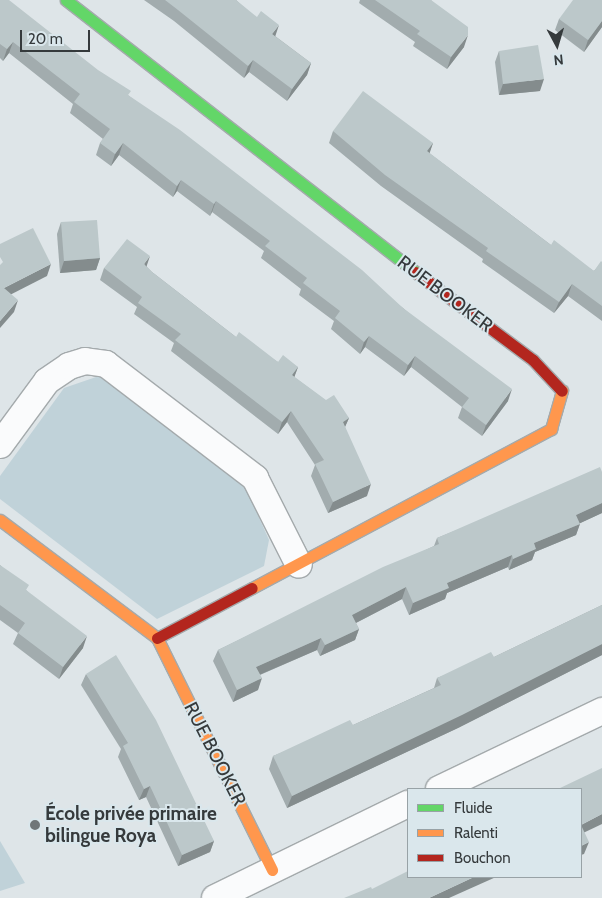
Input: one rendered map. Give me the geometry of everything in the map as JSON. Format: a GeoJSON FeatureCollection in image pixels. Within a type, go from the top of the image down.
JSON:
{"type":"FeatureCollection","features":[{"type":"Feature","properties":{"kind":"street","name":"RUE BOOKER"},"geometry":{"type":"LineString","coordinates":[[66,0],[469,314],[533,360],[564,393],[551,429],[299,565],[157,638]]}},
{"type":"Feature","properties":{"kind":"street"},"geometry":{"type":"LineString","coordinates":[[0,445],[47,381],[69,366],[85,361],[106,364],[255,478],[299,565]]}},
{"type":"Feature","properties":{"kind":"street","name":"RUE BOOKER"},"geometry":{"type":"LineString","coordinates":[[0,520],[157,638],[272,870]]}},
{"type":"Feature","properties":{"kind":"street"},"geometry":{"type":"LineString","coordinates":[[441,788],[602,710]]}},
{"type":"Feature","properties":{"kind":"street"},"geometry":{"type":"LineString","coordinates":[[215,898],[407,804]]}},
{"type":"Feature","properties":{"kind":"shaded area"},"geometry":{"type":"Polygon","coordinates":[[[99,376],[246,488],[269,540],[264,566],[157,619],[0,499],[0,476],[64,388],[99,376]]]}},
{"type":"Feature","properties":{"kind":"shaded area"},"geometry":{"type":"Polygon","coordinates":[[[0,841],[25,883],[0,891],[0,841]]]}},
{"type":"Feature","properties":{"kind":"building"},"geometry":{"type":"Polygon","coordinates":[[[0,0],[9,0],[98,70],[131,91],[128,95],[180,130],[362,270],[403,308],[512,389],[486,425],[462,407],[469,398],[415,356],[408,365],[369,336],[364,342],[335,318],[340,311],[303,283],[307,278],[265,246],[270,241],[216,201],[214,204],[181,180],[177,186],[123,143],[115,154],[100,143],[110,129],[74,102],[80,94],[13,42],[7,49],[0,44],[0,0]]]}},
{"type":"Feature","properties":{"kind":"building"},"geometry":{"type":"Polygon","coordinates":[[[165,0],[236,0],[257,17],[261,11],[279,25],[272,34],[311,63],[292,89],[253,60],[248,66],[165,0]]]}},
{"type":"Feature","properties":{"kind":"building"},"geometry":{"type":"Polygon","coordinates":[[[375,0],[431,0],[468,27],[468,35],[451,57],[417,34],[420,31],[375,0]]]}},
{"type":"Feature","properties":{"kind":"building"},"geometry":{"type":"Polygon","coordinates":[[[573,0],[602,0],[602,21],[588,40],[559,19],[573,0]]]}},
{"type":"Feature","properties":{"kind":"building"},"geometry":{"type":"Polygon","coordinates":[[[538,45],[544,79],[503,84],[499,51],[538,45]]]}},
{"type":"Feature","properties":{"kind":"building"},"geometry":{"type":"Polygon","coordinates":[[[363,91],[433,143],[427,151],[551,245],[554,240],[594,271],[601,261],[602,306],[572,284],[559,302],[486,251],[488,248],[385,175],[333,131],[363,91]]]}},
{"type":"Feature","properties":{"kind":"building"},"geometry":{"type":"Polygon","coordinates":[[[97,220],[100,258],[64,261],[61,222],[97,220]]]}},
{"type":"Feature","properties":{"kind":"building"},"geometry":{"type":"Polygon","coordinates":[[[33,228],[51,264],[4,288],[18,300],[0,321],[0,265],[3,262],[0,257],[0,244],[33,228]]]}},
{"type":"Feature","properties":{"kind":"building"},"geometry":{"type":"Polygon","coordinates":[[[127,239],[150,256],[144,264],[152,272],[236,337],[239,332],[278,362],[283,355],[298,367],[292,375],[326,400],[334,395],[349,418],[343,422],[371,484],[333,502],[315,464],[324,460],[291,411],[282,422],[175,340],[181,334],[138,303],[142,297],[104,268],[127,239]]]}},
{"type":"Feature","properties":{"kind":"building"},"geometry":{"type":"Polygon","coordinates":[[[600,467],[602,472],[602,503],[576,515],[580,524],[534,543],[536,549],[513,559],[512,555],[447,583],[449,588],[413,603],[406,587],[352,615],[359,629],[325,645],[321,638],[256,667],[262,678],[237,690],[218,650],[383,567],[439,544],[437,538],[600,467]]]}},
{"type":"Feature","properties":{"kind":"building"},"geometry":{"type":"Polygon","coordinates":[[[0,565],[29,585],[26,590],[87,636],[63,667],[18,633],[25,623],[0,605],[0,565]]]}},
{"type":"Feature","properties":{"kind":"building"},"geometry":{"type":"Polygon","coordinates":[[[602,605],[602,644],[462,715],[292,796],[273,756],[350,720],[353,725],[441,685],[437,678],[491,652],[494,657],[602,605]]]}},
{"type":"Feature","properties":{"kind":"building"},"geometry":{"type":"Polygon","coordinates":[[[116,655],[156,720],[214,841],[182,855],[150,786],[144,789],[123,746],[128,743],[86,674],[116,655]]]}},
{"type":"Feature","properties":{"kind":"building"},"geometry":{"type":"Polygon","coordinates":[[[602,768],[602,814],[582,824],[582,788],[560,788],[602,768]]]}},
{"type":"Feature","properties":{"kind":"building"},"geometry":{"type":"Polygon","coordinates":[[[582,827],[589,842],[582,846],[582,827]]]}},
{"type":"Feature","properties":{"kind":"building"},"geometry":{"type":"Polygon","coordinates":[[[407,872],[407,878],[472,878],[429,898],[344,898],[371,887],[372,889],[407,872]]]}},
{"type":"Feature","properties":{"kind":"traffic: fast"},"geometry":{"type":"LineString","coordinates":[[66,0],[415,272]]}},
{"type":"Feature","properties":{"kind":"traffic: slow"},"geometry":{"type":"LineString","coordinates":[[252,588],[551,429],[562,391]]}},
{"type":"Feature","properties":{"kind":"traffic: slow"},"geometry":{"type":"LineString","coordinates":[[0,520],[157,638],[272,870]]}},
{"type":"Feature","properties":{"kind":"traffic: jam"},"geometry":{"type":"LineString","coordinates":[[415,272],[533,360],[562,391]]}},
{"type":"Feature","properties":{"kind":"traffic: jam"},"geometry":{"type":"LineString","coordinates":[[157,638],[252,588]]}},
{"type":"Feature","properties":{"kind":"place","name":"École privée primaire bilingue Roya"},"geometry":{"type":"Point","coordinates":[35,825]}}]}
